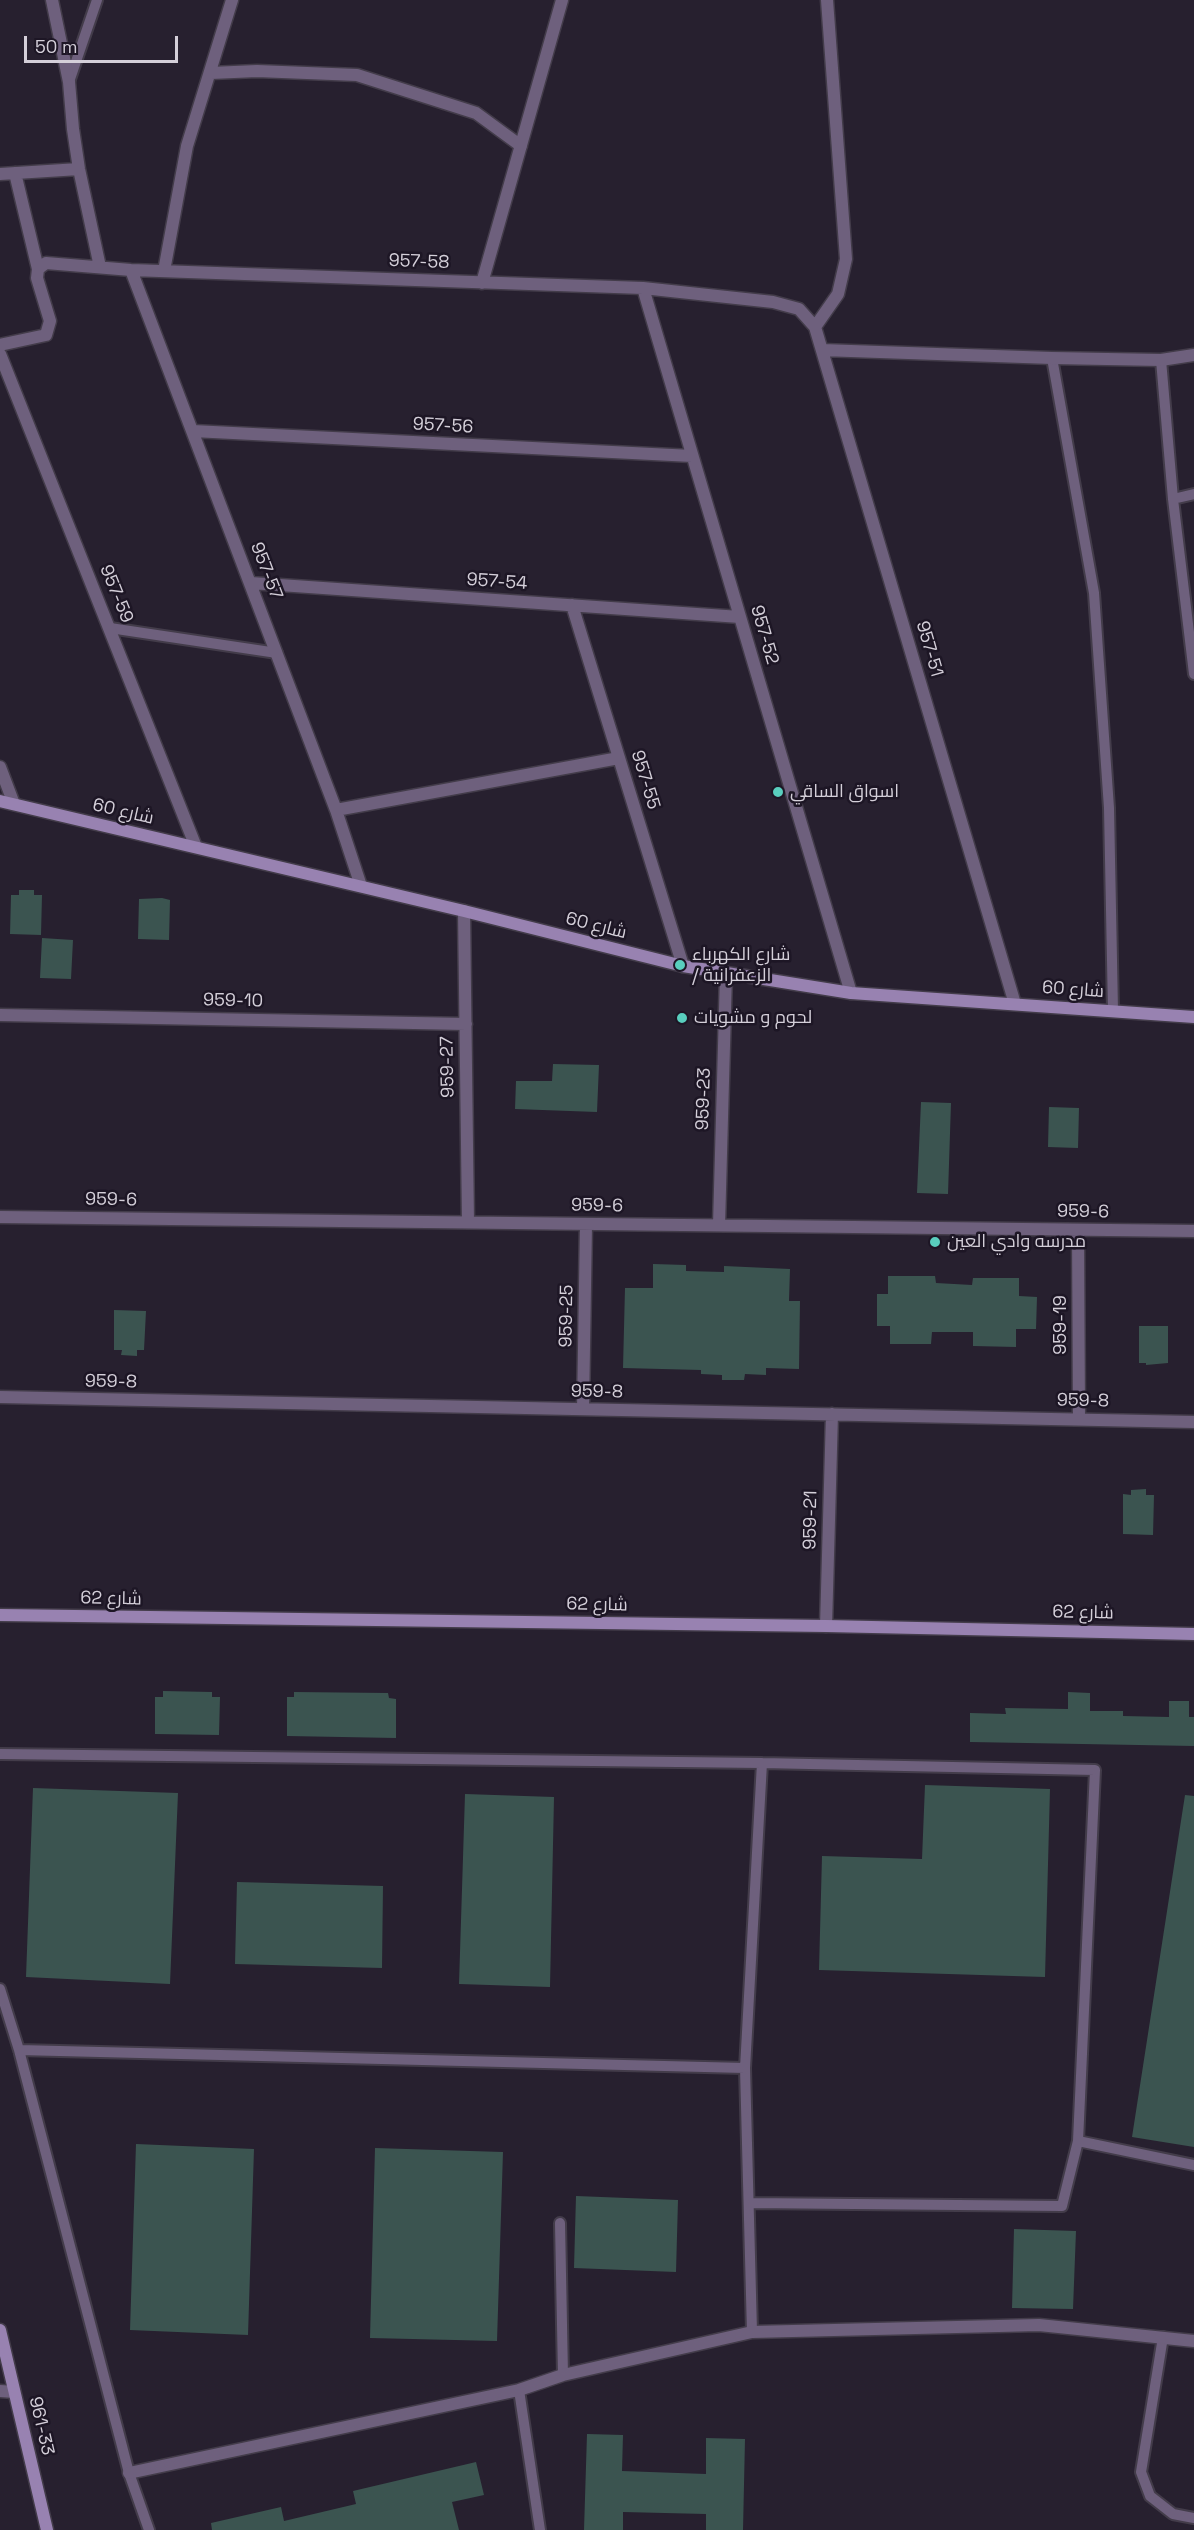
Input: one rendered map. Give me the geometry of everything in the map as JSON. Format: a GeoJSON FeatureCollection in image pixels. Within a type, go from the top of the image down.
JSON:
{"type":"FeatureCollection","features":[{"type":"Feature","properties":{"kind":"street"},"geometry":{"type":"LineString","coordinates":[[52,0],[69,82],[79,169],[100,267]]}},
{"type":"Feature","properties":{"kind":"street"},"geometry":{"type":"LineString","coordinates":[[164,271],[187,146],[232,0]]}},
{"type":"Feature","properties":{"kind":"street"},"geometry":{"type":"LineString","coordinates":[[482,283],[562,0]]}},
{"type":"Feature","properties":{"kind":"street"},"geometry":{"type":"LineString","coordinates":[[815,327],[838,294],[846,259],[827,0]]}},
{"type":"Feature","properties":{"kind":"street"},"geometry":{"type":"LineString","coordinates":[[211,73],[257,71],[357,75],[477,112],[521,146]]}},
{"type":"Feature","properties":{"kind":"street"},"geometry":{"type":"LineString","coordinates":[[0,174],[79,169]]}},
{"type":"Feature","properties":{"kind":"street"},"geometry":{"type":"LineString","coordinates":[[0,345],[46,335],[50,321],[37,278],[38,268],[15,173]]}},
{"type":"Feature","properties":{"kind":"street","name":"957-58"},"geometry":{"type":"LineString","coordinates":[[38,268],[46,263],[131,270],[643,288],[773,302],[799,309]]}},
{"type":"Feature","properties":{"kind":"street","name":"957-57"},"geometry":{"type":"LineString","coordinates":[[131,270],[336,810],[361,886]]}},
{"type":"Feature","properties":{"kind":"street","name":"957-52"},"geometry":{"type":"LineString","coordinates":[[643,288],[851,993]]}},
{"type":"Feature","properties":{"kind":"street","name":"957-51"},"geometry":{"type":"LineString","coordinates":[[799,309],[815,327],[1016,1004]]}},
{"type":"Feature","properties":{"kind":"street"},"geometry":{"type":"LineString","coordinates":[[822,350],[1161,360],[1194,355]]}},
{"type":"Feature","properties":{"kind":"street","name":"957-59"},"geometry":{"type":"LineString","coordinates":[[0,354],[196,848]]}},
{"type":"Feature","properties":{"kind":"street","name":"957-56"},"geometry":{"type":"LineString","coordinates":[[193,431],[692,456]]}},
{"type":"Feature","properties":{"kind":"street","name":"957-54"},"geometry":{"type":"LineString","coordinates":[[251,583],[740,617]]}},
{"type":"Feature","properties":{"kind":"street","name":"957-55"},"geometry":{"type":"LineString","coordinates":[[572,605],[684,966]]}},
{"type":"Feature","properties":{"kind":"street"},"geometry":{"type":"LineString","coordinates":[[336,810],[619,759]]}},
{"type":"Feature","properties":{"kind":"street"},"geometry":{"type":"LineString","coordinates":[[0,767],[14,804]]}},
{"type":"Feature","properties":{"kind":"street","name":"شارع 60"},"geometry":{"type":"LineString","coordinates":[[0,801],[361,886],[684,966],[726,974],[851,993],[1194,1017]]}},
{"type":"Feature","properties":{"kind":"street","name":"959-27"},"geometry":{"type":"LineString","coordinates":[[464,911],[468,1222]]}},
{"type":"Feature","properties":{"kind":"street","name":"959-23"},"geometry":{"type":"LineString","coordinates":[[719,1225],[726,974]]}},
{"type":"Feature","properties":{"kind":"street","name":"959-10"},"geometry":{"type":"LineString","coordinates":[[0,1015],[466,1024]]}},
{"type":"Feature","properties":{"kind":"street","name":"959-6"},"geometry":{"type":"LineString","coordinates":[[0,1217],[1194,1231]]}},
{"type":"Feature","properties":{"kind":"street","name":"959-25"},"geometry":{"type":"LineString","coordinates":[[583,1409],[586,1224]]}},
{"type":"Feature","properties":{"kind":"street","name":"959-19"},"geometry":{"type":"LineString","coordinates":[[1078,1230],[1079,1419]]}},
{"type":"Feature","properties":{"kind":"street","name":"959-8"},"geometry":{"type":"LineString","coordinates":[[0,1397],[1194,1422]]}},
{"type":"Feature","properties":{"kind":"street","name":"959-21"},"geometry":{"type":"LineString","coordinates":[[826,1626],[832,1414]]}},
{"type":"Feature","properties":{"kind":"street","name":"شارع 62"},"geometry":{"type":"LineString","coordinates":[[0,1615],[826,1626],[1194,1634]]}},
{"type":"Feature","properties":{"kind":"street"},"geometry":{"type":"LineString","coordinates":[[129,2473],[519,2390],[563,2375],[752,2332],[1039,2325],[1194,2341]]}},
{"type":"Feature","properties":{"kind":"street","name":"961-33"},"geometry":{"type":"LineString","coordinates":[[0,2330],[47,2530]]}},
{"type":"Feature","properties":{"kind":"street"},"geometry":{"type":"LineString","coordinates":[[0,2391],[14,2392]]}},
{"type":"Feature","properties":{"kind":"lane"},"geometry":{"type":"LineString","coordinates":[[69,82],[97,0]]}},
{"type":"Feature","properties":{"kind":"lane"},"geometry":{"type":"LineString","coordinates":[[1052,358],[1094,593],[1109,808],[1113,1011]]}},
{"type":"Feature","properties":{"kind":"lane"},"geometry":{"type":"LineString","coordinates":[[1161,360],[1173,499],[1194,674]]}},
{"type":"Feature","properties":{"kind":"lane"},"geometry":{"type":"LineString","coordinates":[[1173,499],[1194,494]]}},
{"type":"Feature","properties":{"kind":"lane"},"geometry":{"type":"LineString","coordinates":[[110,628],[277,652]]}},
{"type":"Feature","properties":{"kind":"lane"},"geometry":{"type":"LineString","coordinates":[[0,1754],[762,1763],[1095,1770],[1078,2141],[1062,2206],[750,2203]]}},
{"type":"Feature","properties":{"kind":"lane"},"geometry":{"type":"LineString","coordinates":[[752,2332],[745,2068],[762,1763]]}},
{"type":"Feature","properties":{"kind":"lane"},"geometry":{"type":"LineString","coordinates":[[0,1989],[129,2473],[149,2530]]}},
{"type":"Feature","properties":{"kind":"lane"},"geometry":{"type":"LineString","coordinates":[[18,2050],[745,2068]]}},
{"type":"Feature","properties":{"kind":"lane"},"geometry":{"type":"LineString","coordinates":[[1078,2141],[1194,2166]]}},
{"type":"Feature","properties":{"kind":"lane"},"geometry":{"type":"LineString","coordinates":[[560,2223],[563,2375]]}},
{"type":"Feature","properties":{"kind":"lane"},"geometry":{"type":"LineString","coordinates":[[1163,2337],[1141,2472],[1150,2496],[1173,2514],[1194,2518]]}},
{"type":"Feature","properties":{"kind":"lane"},"geometry":{"type":"LineString","coordinates":[[519,2390],[540,2530]]}},
{"type":"Feature","properties":{"kind":"building"},"geometry":{"type":"Polygon","coordinates":[[[19,890],[34,890],[34,895],[42,895],[41,935],[10,934],[11,895],[19,895],[19,890]]]}},
{"type":"Feature","properties":{"kind":"building"},"geometry":{"type":"Polygon","coordinates":[[[139,899],[170,900],[169,940],[138,939],[139,899]]]}},
{"type":"Feature","properties":{"kind":"building"},"geometry":{"type":"Polygon","coordinates":[[[42,938],[73,940],[71,979],[40,978],[42,938]]]}},
{"type":"Feature","properties":{"kind":"building"},"geometry":{"type":"Polygon","coordinates":[[[553,1064],[599,1065],[597,1112],[515,1109],[516,1081],[552,1081],[553,1064]]]}},
{"type":"Feature","properties":{"kind":"building"},"geometry":{"type":"Polygon","coordinates":[[[921,1102],[951,1103],[948,1194],[917,1193],[921,1102]]]}},
{"type":"Feature","properties":{"kind":"building"},"geometry":{"type":"Polygon","coordinates":[[[1049,1107],[1079,1108],[1078,1148],[1048,1147],[1049,1107]]]}},
{"type":"Feature","properties":{"kind":"building"},"geometry":{"type":"Polygon","coordinates":[[[653,1264],[686,1265],[686,1271],[724,1272],[724,1266],[790,1269],[789,1301],[800,1301],[799,1369],[766,1368],[766,1375],[745,1374],[744,1380],[722,1380],[722,1375],[701,1374],[701,1370],[623,1368],[625,1288],[653,1288],[653,1264]]]}},
{"type":"Feature","properties":{"kind":"building"},"geometry":{"type":"Polygon","coordinates":[[[888,1276],[935,1276],[936,1283],[972,1285],[973,1278],[1019,1278],[1019,1296],[1037,1297],[1036,1329],[1016,1329],[1016,1347],[973,1346],[973,1332],[932,1332],[931,1344],[890,1344],[890,1326],[877,1326],[877,1294],[888,1294],[888,1276]]]}},
{"type":"Feature","properties":{"kind":"building"},"geometry":{"type":"Polygon","coordinates":[[[114,1310],[146,1311],[144,1350],[137,1350],[137,1356],[121,1355],[122,1350],[114,1350],[114,1310]]]}},
{"type":"Feature","properties":{"kind":"building"},"geometry":{"type":"Polygon","coordinates":[[[1139,1326],[1168,1326],[1168,1363],[1146,1365],[1146,1363],[1139,1363],[1139,1326]]]}},
{"type":"Feature","properties":{"kind":"building"},"geometry":{"type":"Polygon","coordinates":[[[1146,1489],[1146,1495],[1154,1495],[1153,1535],[1123,1534],[1123,1494],[1131,1495],[1131,1490],[1146,1489]]]}},
{"type":"Feature","properties":{"kind":"building"},"geometry":{"type":"Polygon","coordinates":[[[163,1691],[212,1692],[212,1697],[220,1697],[219,1735],[155,1734],[155,1697],[163,1697],[163,1691]]]}},
{"type":"Feature","properties":{"kind":"building"},"geometry":{"type":"Polygon","coordinates":[[[294,1692],[388,1693],[389,1698],[396,1699],[396,1738],[287,1736],[287,1697],[294,1697],[294,1692]]]}},
{"type":"Feature","properties":{"kind":"building"},"geometry":{"type":"Polygon","coordinates":[[[1068,1692],[1090,1693],[1090,1711],[1123,1711],[1123,1716],[1169,1717],[1169,1701],[1189,1701],[1189,1717],[1194,1717],[1194,1746],[970,1742],[970,1713],[1006,1714],[1005,1708],[1068,1709],[1068,1692]]]}},
{"type":"Feature","properties":{"kind":"building"},"geometry":{"type":"Polygon","coordinates":[[[925,1785],[1050,1789],[1045,1977],[819,1970],[822,1856],[922,1859],[925,1785]]]}},
{"type":"Feature","properties":{"kind":"building"},"geometry":{"type":"Polygon","coordinates":[[[33,1788],[178,1793],[170,1984],[26,1977],[33,1788]]]}},
{"type":"Feature","properties":{"kind":"building"},"geometry":{"type":"Polygon","coordinates":[[[465,1794],[554,1797],[550,1987],[459,1984],[465,1794]]]}},
{"type":"Feature","properties":{"kind":"building"},"geometry":{"type":"Polygon","coordinates":[[[1185,1795],[1194,1796],[1194,2147],[1132,2137],[1185,1795]]]}},
{"type":"Feature","properties":{"kind":"building"},"geometry":{"type":"Polygon","coordinates":[[[237,1882],[383,1886],[382,1968],[235,1964],[237,1882]]]}},
{"type":"Feature","properties":{"kind":"building"},"geometry":{"type":"Polygon","coordinates":[[[136,2144],[254,2149],[248,2335],[130,2330],[136,2144]]]}},
{"type":"Feature","properties":{"kind":"building"},"geometry":{"type":"Polygon","coordinates":[[[375,2148],[503,2152],[497,2341],[370,2338],[375,2148]]]}},
{"type":"Feature","properties":{"kind":"building"},"geometry":{"type":"Polygon","coordinates":[[[576,2196],[678,2200],[676,2272],[574,2268],[576,2196]]]}},
{"type":"Feature","properties":{"kind":"building"},"geometry":{"type":"Polygon","coordinates":[[[1014,2229],[1076,2231],[1073,2309],[1012,2308],[1014,2229]]]}},
{"type":"Feature","properties":{"kind":"building"},"geometry":{"type":"Polygon","coordinates":[[[587,2434],[623,2435],[622,2471],[706,2474],[706,2438],[745,2439],[743,2530],[706,2530],[706,2514],[623,2512],[623,2530],[584,2530],[587,2434]]]}},
{"type":"Feature","properties":{"kind":"building"},"geometry":{"type":"Polygon","coordinates":[[[476,2462],[484,2495],[452,2502],[459,2530],[212,2530],[211,2523],[281,2507],[284,2521],[356,2504],[353,2491],[476,2462]]]}},
{"type":"Feature","properties":{"kind":"place","name":"اسواق الساقي"},"geometry":{"type":"Point","coordinates":[778,792]}},
{"type":"Feature","properties":{"kind":"place","name":"شارع الكهرباء / الزعفرانية"},"geometry":{"type":"Point","coordinates":[680,965]}},
{"type":"Feature","properties":{"kind":"place","name":"لحوم و مشويات"},"geometry":{"type":"Point","coordinates":[682,1018]}},
{"type":"Feature","properties":{"kind":"place","name":"مدرسه وادي العين"},"geometry":{"type":"Point","coordinates":[935,1242]}}]}
